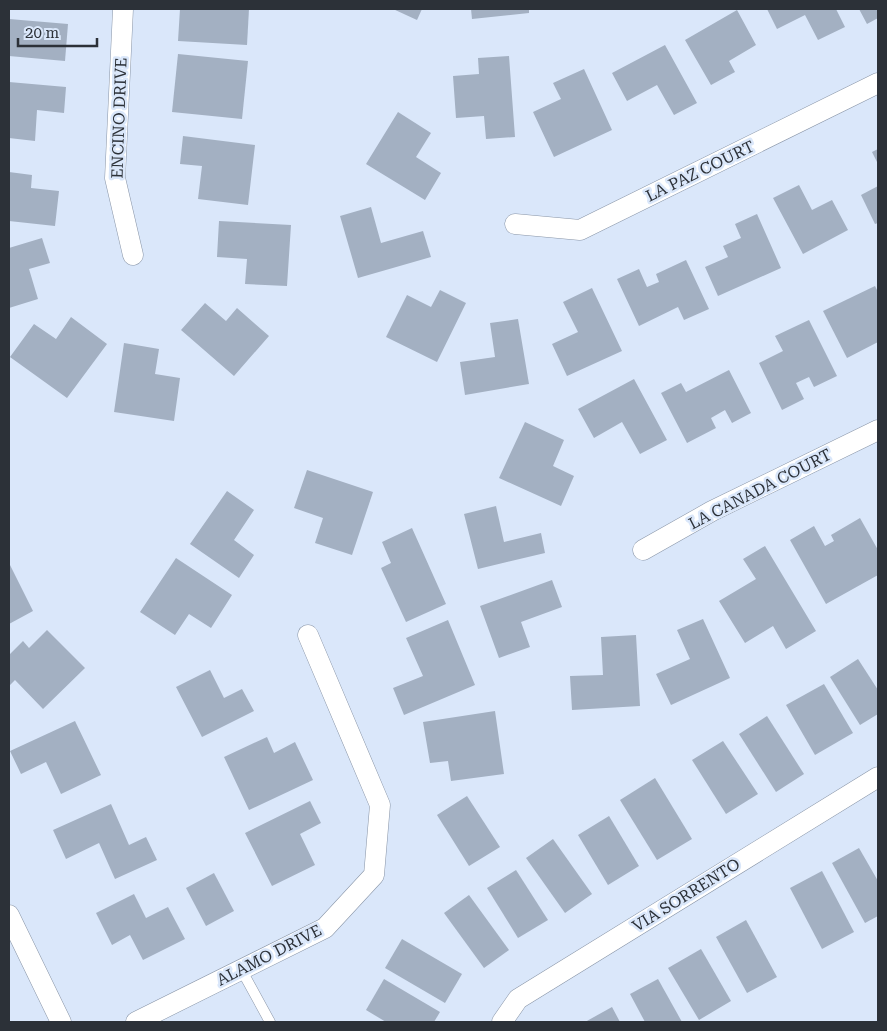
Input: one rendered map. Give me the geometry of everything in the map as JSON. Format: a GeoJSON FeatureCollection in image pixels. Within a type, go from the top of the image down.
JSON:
{"type":"FeatureCollection","features":[{"type":"Feature","properties":{"kind":"street","name":"ENCINO DRIVE"},"geometry":{"type":"LineString","coordinates":[[123,9],[115,178],[133,256]]}},
{"type":"Feature","properties":{"kind":"street","name":"LA PAZ COURT"},"geometry":{"type":"LineString","coordinates":[[516,224],[580,230],[878,83]]}},
{"type":"Feature","properties":{"kind":"street","name":"LA CANADA COURT"},"geometry":{"type":"LineString","coordinates":[[643,550],[712,511],[878,430]]}},
{"type":"Feature","properties":{"kind":"street","name":"ALAMO DRIVE"},"geometry":{"type":"LineString","coordinates":[[136,1022],[324,928],[374,875],[380,805],[308,635]]}},
{"type":"Feature","properties":{"kind":"street","name":"VIA SORRENTO"},"geometry":{"type":"LineString","coordinates":[[502,1022],[518,999],[878,777]]}},
{"type":"Feature","properties":{"kind":"street"},"geometry":{"type":"LineString","coordinates":[[9,915],[61,1022]]}},
{"type":"Feature","properties":{"kind":"lane"},"geometry":{"type":"LineString","coordinates":[[241,969],[270,1022]]}},
{"type":"Feature","properties":{"kind":"building"},"geometry":{"type":"Polygon","coordinates":[[[180,9],[249,9],[247,45],[178,41],[180,9]]]}},
{"type":"Feature","properties":{"kind":"building"},"geometry":{"type":"Polygon","coordinates":[[[393,9],[422,9],[417,20],[393,9]]]}},
{"type":"Feature","properties":{"kind":"building"},"geometry":{"type":"Polygon","coordinates":[[[471,9],[529,9],[529,13],[472,19],[471,9]]]}},
{"type":"Feature","properties":{"kind":"building"},"geometry":{"type":"Polygon","coordinates":[[[767,9],[836,9],[845,27],[818,40],[805,15],[777,29],[767,9]]]}},
{"type":"Feature","properties":{"kind":"building"},"geometry":{"type":"Polygon","coordinates":[[[859,9],[878,9],[878,18],[867,24],[859,9]]]}},
{"type":"Feature","properties":{"kind":"building"},"geometry":{"type":"Polygon","coordinates":[[[737,10],[756,45],[729,61],[735,72],[711,85],[685,40],[737,10]]]}},
{"type":"Feature","properties":{"kind":"building"},"geometry":{"type":"Polygon","coordinates":[[[9,19],[68,24],[65,61],[9,56],[9,19]]]}},
{"type":"Feature","properties":{"kind":"building"},"geometry":{"type":"Polygon","coordinates":[[[665,45],[697,103],[674,115],[657,85],[627,101],[612,73],[665,45]]]}},
{"type":"Feature","properties":{"kind":"building"},"geometry":{"type":"Polygon","coordinates":[[[178,54],[248,61],[242,119],[172,112],[178,54]]]}},
{"type":"Feature","properties":{"kind":"building"},"geometry":{"type":"Polygon","coordinates":[[[509,56],[515,137],[486,139],[484,116],[456,118],[453,76],[479,74],[478,58],[509,56]]]}},
{"type":"Feature","properties":{"kind":"building"},"geometry":{"type":"Polygon","coordinates":[[[584,69],[612,130],[554,157],[533,112],[561,99],[553,83],[584,69]]]}},
{"type":"Feature","properties":{"kind":"building"},"geometry":{"type":"Polygon","coordinates":[[[9,82],[66,87],[64,113],[37,110],[35,141],[9,138],[9,82]]]}},
{"type":"Feature","properties":{"kind":"building"},"geometry":{"type":"Polygon","coordinates":[[[398,112],[431,133],[416,157],[441,173],[425,200],[366,164],[398,112]]]}},
{"type":"Feature","properties":{"kind":"building"},"geometry":{"type":"Polygon","coordinates":[[[183,136],[255,145],[248,205],[198,199],[202,166],[180,164],[183,136]]]}},
{"type":"Feature","properties":{"kind":"building"},"geometry":{"type":"Polygon","coordinates":[[[878,149],[878,164],[872,152],[878,149]]]}},
{"type":"Feature","properties":{"kind":"building"},"geometry":{"type":"Polygon","coordinates":[[[9,172],[32,175],[31,188],[59,191],[55,226],[9,221],[9,172]]]}},
{"type":"Feature","properties":{"kind":"building"},"geometry":{"type":"Polygon","coordinates":[[[799,185],[812,210],[832,200],[848,230],[803,254],[773,198],[799,185]]]}},
{"type":"Feature","properties":{"kind":"building"},"geometry":{"type":"Polygon","coordinates":[[[878,186],[878,223],[875,224],[861,195],[878,186]]]}},
{"type":"Feature","properties":{"kind":"building"},"geometry":{"type":"Polygon","coordinates":[[[371,207],[381,243],[423,231],[431,257],[358,278],[340,216],[371,207]]]}},
{"type":"Feature","properties":{"kind":"building"},"geometry":{"type":"Polygon","coordinates":[[[757,214],[781,268],[718,296],[705,267],[728,257],[723,246],[741,238],[735,224],[757,214]]]}},
{"type":"Feature","properties":{"kind":"building"},"geometry":{"type":"Polygon","coordinates":[[[219,221],[291,225],[287,286],[245,284],[247,259],[217,257],[219,221]]]}},
{"type":"Feature","properties":{"kind":"building"},"geometry":{"type":"Polygon","coordinates":[[[42,238],[50,263],[29,269],[38,299],[9,308],[9,248],[42,238]]]}},
{"type":"Feature","properties":{"kind":"building"},"geometry":{"type":"Polygon","coordinates":[[[686,260],[709,309],[684,320],[678,307],[639,326],[617,279],[639,269],[647,287],[659,282],[656,274],[686,260]]]}},
{"type":"Feature","properties":{"kind":"building"},"geometry":{"type":"Polygon","coordinates":[[[875,286],[878,292],[878,342],[847,358],[823,311],[875,286]]]}},
{"type":"Feature","properties":{"kind":"building"},"geometry":{"type":"Polygon","coordinates":[[[592,288],[622,351],[567,376],[552,344],[578,332],[563,302],[592,288]]]}},
{"type":"Feature","properties":{"kind":"building"},"geometry":{"type":"Polygon","coordinates":[[[440,290],[466,303],[437,362],[386,337],[407,295],[431,307],[440,290]]]}},
{"type":"Feature","properties":{"kind":"building"},"geometry":{"type":"Polygon","coordinates":[[[205,303],[226,321],[237,308],[269,336],[234,376],[181,330],[205,303]]]}},
{"type":"Feature","properties":{"kind":"building"},"geometry":{"type":"Polygon","coordinates":[[[71,317],[107,344],[67,398],[10,357],[34,324],[56,339],[71,317]]]}},
{"type":"Feature","properties":{"kind":"building"},"geometry":{"type":"Polygon","coordinates":[[[518,319],[529,384],[465,395],[460,362],[495,357],[490,323],[518,319]]]}},
{"type":"Feature","properties":{"kind":"building"},"geometry":{"type":"Polygon","coordinates":[[[809,320],[837,376],[814,387],[809,377],[796,383],[804,399],[782,410],[759,363],[783,351],[775,336],[809,320]]]}},
{"type":"Feature","properties":{"kind":"building"},"geometry":{"type":"Polygon","coordinates":[[[124,343],[159,349],[155,374],[180,378],[174,421],[114,412],[124,343]]]}},
{"type":"Feature","properties":{"kind":"building"},"geometry":{"type":"Polygon","coordinates":[[[729,370],[751,413],[732,423],[725,410],[711,418],[716,428],[687,443],[661,393],[681,383],[686,392],[729,370]]]}},
{"type":"Feature","properties":{"kind":"building"},"geometry":{"type":"Polygon","coordinates":[[[634,379],[667,440],[640,454],[622,422],[594,438],[578,409],[634,379]]]}},
{"type":"Feature","properties":{"kind":"building"},"geometry":{"type":"Polygon","coordinates":[[[525,422],[564,440],[553,466],[574,476],[561,506],[499,478],[525,422]]]}},
{"type":"Feature","properties":{"kind":"building"},"geometry":{"type":"Polygon","coordinates":[[[307,470],[373,492],[352,555],[315,543],[323,518],[294,508],[307,470]]]}},
{"type":"Feature","properties":{"kind":"building"},"geometry":{"type":"Polygon","coordinates":[[[227,491],[254,510],[234,540],[254,555],[239,578],[190,544],[227,491]]]}},
{"type":"Feature","properties":{"kind":"building"},"geometry":{"type":"Polygon","coordinates":[[[496,506],[504,542],[541,533],[545,553],[478,569],[464,514],[496,506]]]}},
{"type":"Feature","properties":{"kind":"building"},"geometry":{"type":"Polygon","coordinates":[[[860,518],[878,550],[878,575],[826,604],[790,540],[814,526],[825,546],[834,541],[831,535],[860,518]]]}},
{"type":"Feature","properties":{"kind":"building"},"geometry":{"type":"Polygon","coordinates":[[[412,528],[446,604],[406,622],[381,568],[391,563],[382,542],[412,528]]]}},
{"type":"Feature","properties":{"kind":"building"},"geometry":{"type":"Polygon","coordinates":[[[765,546],[816,631],[786,649],[773,626],[745,643],[719,601],[756,579],[743,559],[765,546]]]}},
{"type":"Feature","properties":{"kind":"building"},"geometry":{"type":"Polygon","coordinates":[[[176,558],[232,595],[211,628],[189,614],[175,635],[140,612],[176,558]]]}},
{"type":"Feature","properties":{"kind":"building"},"geometry":{"type":"Polygon","coordinates":[[[9,563],[33,611],[9,624],[9,563]]]}},
{"type":"Feature","properties":{"kind":"building"},"geometry":{"type":"Polygon","coordinates":[[[552,580],[562,607],[521,622],[530,647],[499,658],[480,606],[552,580]]]}},
{"type":"Feature","properties":{"kind":"building"},"geometry":{"type":"Polygon","coordinates":[[[703,619],[730,678],[671,705],[656,674],[690,659],[677,630],[703,619]]]}},
{"type":"Feature","properties":{"kind":"building"},"geometry":{"type":"Polygon","coordinates":[[[448,620],[475,685],[404,715],[393,688],[423,676],[406,638],[448,620]]]}},
{"type":"Feature","properties":{"kind":"building"},"geometry":{"type":"Polygon","coordinates":[[[47,630],[85,668],[43,709],[15,680],[9,686],[9,655],[23,641],[29,648],[47,630]]]}},
{"type":"Feature","properties":{"kind":"building"},"geometry":{"type":"Polygon","coordinates":[[[636,635],[640,706],[572,710],[570,676],[603,675],[601,637],[636,635]]]}},
{"type":"Feature","properties":{"kind":"building"},"geometry":{"type":"Polygon","coordinates":[[[858,659],[878,690],[878,714],[860,725],[830,677],[858,659]]]}},
{"type":"Feature","properties":{"kind":"building"},"geometry":{"type":"Polygon","coordinates":[[[210,670],[224,698],[242,689],[254,711],[202,737],[176,687],[210,670]]]}},
{"type":"Feature","properties":{"kind":"building"},"geometry":{"type":"Polygon","coordinates":[[[824,684],[853,733],[815,755],[786,705],[824,684]]]}},
{"type":"Feature","properties":{"kind":"building"},"geometry":{"type":"Polygon","coordinates":[[[495,711],[504,774],[451,781],[448,761],[430,763],[423,722],[495,711]]]}},
{"type":"Feature","properties":{"kind":"building"},"geometry":{"type":"Polygon","coordinates":[[[767,716],[804,774],[776,792],[739,734],[767,716]]]}},
{"type":"Feature","properties":{"kind":"building"},"geometry":{"type":"Polygon","coordinates":[[[75,721],[101,775],[61,794],[46,762],[21,774],[10,751],[75,721]]]}},
{"type":"Feature","properties":{"kind":"building"},"geometry":{"type":"Polygon","coordinates":[[[267,737],[274,753],[295,742],[313,780],[249,810],[224,757],[267,737]]]}},
{"type":"Feature","properties":{"kind":"building"},"geometry":{"type":"Polygon","coordinates":[[[723,741],[758,794],[726,814],[692,760],[723,741]]]}},
{"type":"Feature","properties":{"kind":"building"},"geometry":{"type":"Polygon","coordinates":[[[655,778],[692,839],[657,860],[620,800],[655,778]]]}},
{"type":"Feature","properties":{"kind":"building"},"geometry":{"type":"Polygon","coordinates":[[[467,796],[500,847],[469,866],[437,815],[467,796]]]}},
{"type":"Feature","properties":{"kind":"building"},"geometry":{"type":"Polygon","coordinates":[[[310,801],[321,823],[300,834],[315,865],[272,886],[245,833],[310,801]]]}},
{"type":"Feature","properties":{"kind":"building"},"geometry":{"type":"Polygon","coordinates":[[[111,804],[129,845],[146,837],[157,860],[115,879],[99,843],[66,859],[53,830],[111,804]]]}},
{"type":"Feature","properties":{"kind":"building"},"geometry":{"type":"Polygon","coordinates":[[[609,816],[639,866],[608,885],[578,835],[609,816]]]}},
{"type":"Feature","properties":{"kind":"building"},"geometry":{"type":"Polygon","coordinates":[[[553,839],[592,894],[565,913],[526,858],[553,839]]]}},
{"type":"Feature","properties":{"kind":"building"},"geometry":{"type":"Polygon","coordinates":[[[859,848],[878,881],[878,916],[865,923],[832,863],[859,848]]]}},
{"type":"Feature","properties":{"kind":"building"},"geometry":{"type":"Polygon","coordinates":[[[516,870],[548,920],[518,938],[487,888],[516,870]]]}},
{"type":"Feature","properties":{"kind":"building"},"geometry":{"type":"Polygon","coordinates":[[[822,871],[854,932],[822,949],[790,888],[822,871]]]}},
{"type":"Feature","properties":{"kind":"building"},"geometry":{"type":"Polygon","coordinates":[[[214,873],[234,911],[206,926],[186,888],[214,873]]]}},
{"type":"Feature","properties":{"kind":"building"},"geometry":{"type":"Polygon","coordinates":[[[134,894],[146,918],[168,907],[185,939],[143,960],[130,935],[112,945],[96,913],[134,894]]]}},
{"type":"Feature","properties":{"kind":"building"},"geometry":{"type":"Polygon","coordinates":[[[469,895],[509,950],[484,968],[444,913],[469,895]]]}},
{"type":"Feature","properties":{"kind":"building"},"geometry":{"type":"Polygon","coordinates":[[[746,920],[777,977],[747,993],[716,937],[746,920]]]}},
{"type":"Feature","properties":{"kind":"building"},"geometry":{"type":"Polygon","coordinates":[[[402,939],[462,974],[445,1003],[385,968],[402,939]]]}},
{"type":"Feature","properties":{"kind":"building"},"geometry":{"type":"Polygon","coordinates":[[[701,949],[731,1001],[699,1020],[668,968],[701,949]]]}},
{"type":"Feature","properties":{"kind":"building"},"geometry":{"type":"Polygon","coordinates":[[[384,979],[440,1012],[434,1022],[386,1022],[366,1010],[384,979]]]}},
{"type":"Feature","properties":{"kind":"building"},"geometry":{"type":"Polygon","coordinates":[[[658,979],[682,1022],[645,1022],[630,994],[658,979]]]}},
{"type":"Feature","properties":{"kind":"building"},"geometry":{"type":"Polygon","coordinates":[[[612,1007],[620,1022],[585,1022],[612,1007]]]}}]}
